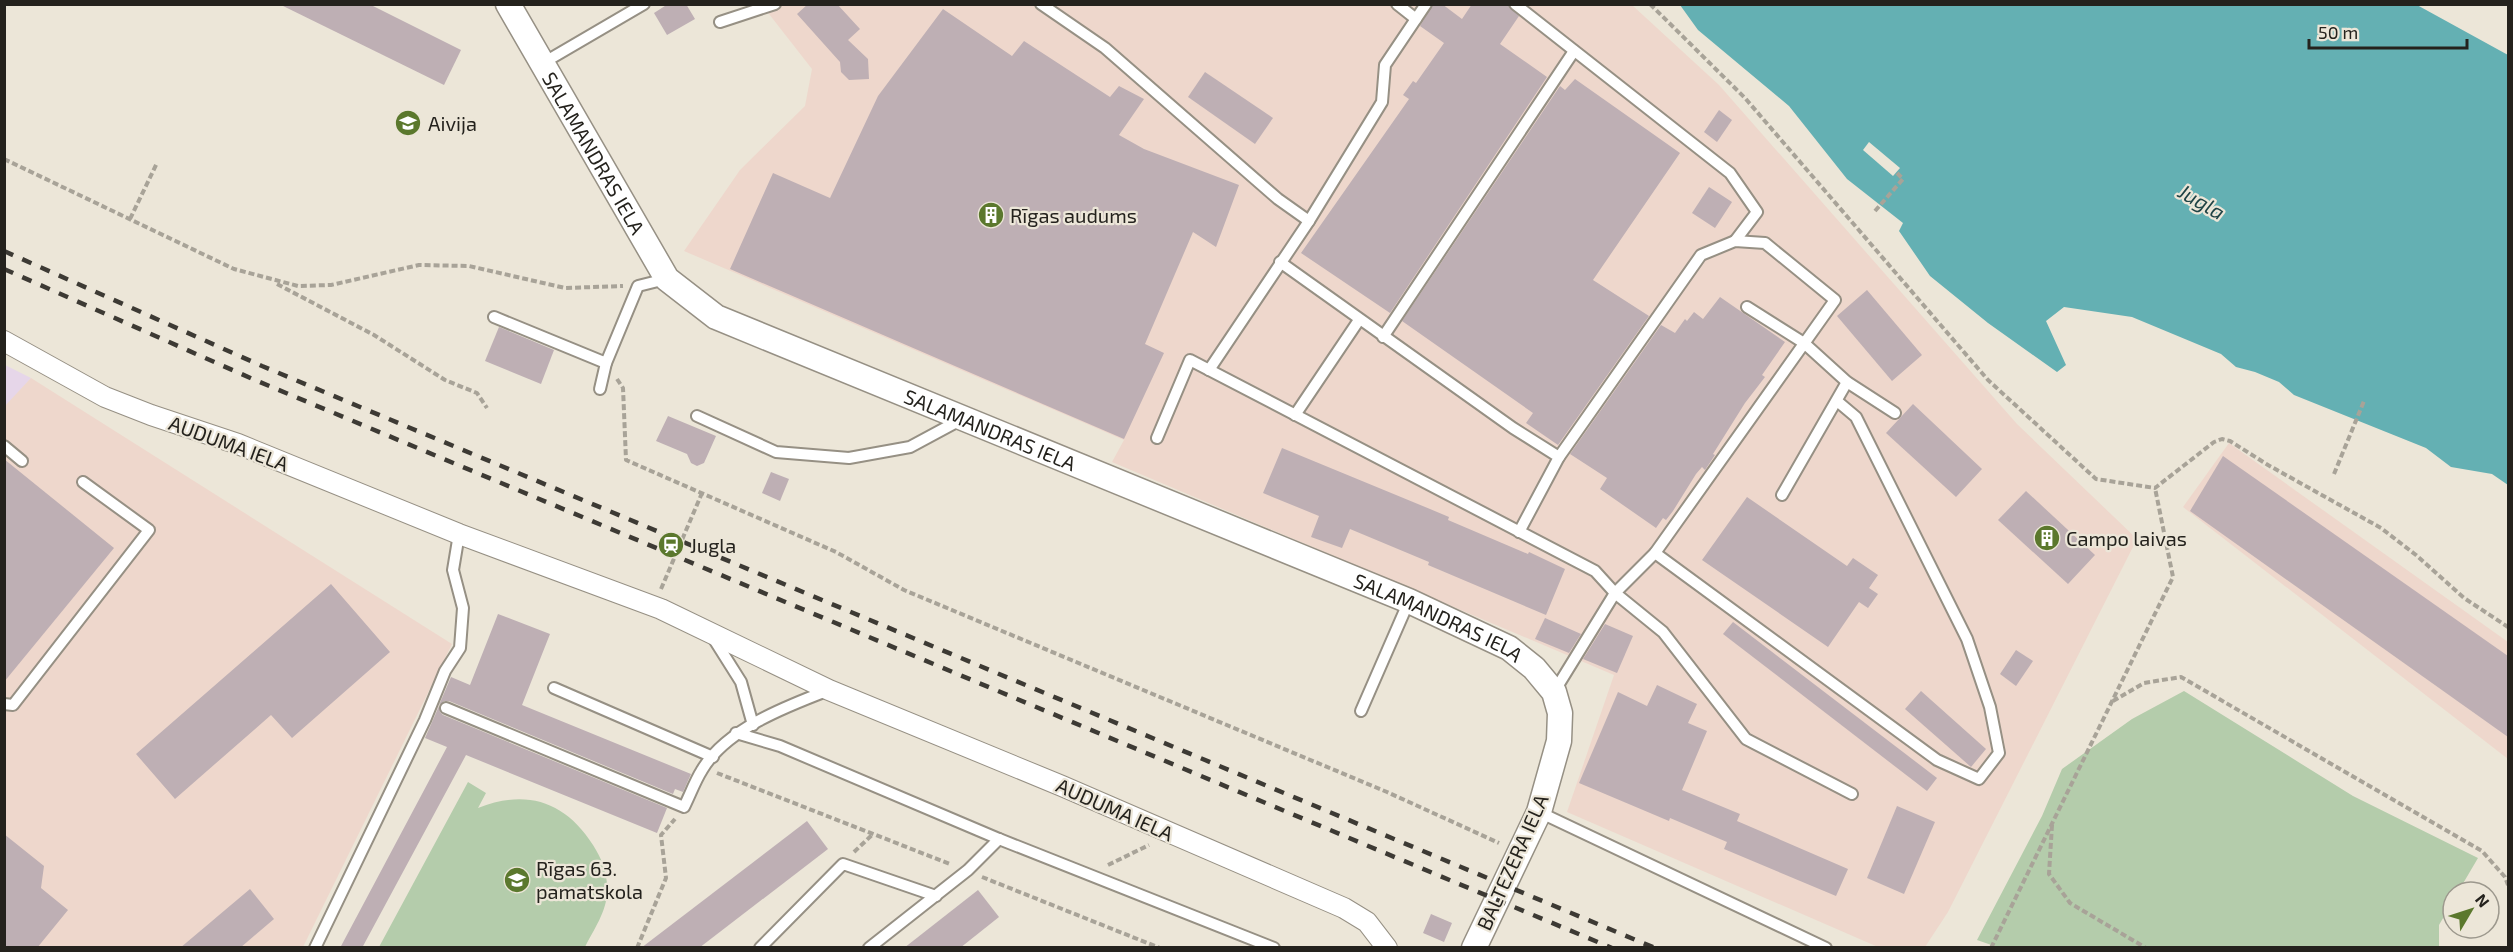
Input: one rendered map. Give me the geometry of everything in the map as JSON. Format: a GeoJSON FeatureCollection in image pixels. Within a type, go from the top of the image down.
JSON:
{"type":"FeatureCollection","features":[{"type":"Feature","properties":{"kind":"street","name":"SALAMANDRAS IELA"},"geometry":{"type":"LineString","coordinates":[[508,4],[667,279],[716,317],[1409,601],[1509,648],[1534,668],[1554,692],[1560,713],[1559,741]]}},
{"type":"Feature","properties":{"kind":"street","name":"AUDUMA IELA"},"geometry":{"type":"LineString","coordinates":[[4,342],[105,397],[238,444],[459,534],[662,609],[829,690],[1062,786],[1344,908],[1367,922],[1385,944]]}},
{"type":"Feature","properties":{"kind":"street","name":"BALTEZERA IELA"},"geometry":{"type":"LineString","coordinates":[[1474,948],[1539,812],[1559,741]]}},
{"type":"Feature","properties":{"kind":"street"},"geometry":{"type":"LineString","coordinates":[[1385,944],[1402,948]]}},
{"type":"Feature","properties":{"kind":"lane"},"geometry":{"type":"LineString","coordinates":[[543,63],[644,4]]}},
{"type":"Feature","properties":{"kind":"lane"},"geometry":{"type":"LineString","coordinates":[[720,22],[776,4]]}},
{"type":"Feature","properties":{"kind":"lane"},"geometry":{"type":"LineString","coordinates":[[1041,4],[1105,48],[1278,200],[1309,222]]}},
{"type":"Feature","properties":{"kind":"lane"},"geometry":{"type":"LineString","coordinates":[[1398,4],[1416,19]]}},
{"type":"Feature","properties":{"kind":"lane"},"geometry":{"type":"LineString","coordinates":[[1209,370],[1309,222],[1382,102],[1385,65],[1426,4]]}},
{"type":"Feature","properties":{"kind":"lane"},"geometry":{"type":"LineString","coordinates":[[1515,4],[1731,173],[1757,212],[1735,241]]}},
{"type":"Feature","properties":{"kind":"lane"},"geometry":{"type":"LineString","coordinates":[[1383,337],[1574,51]]}},
{"type":"Feature","properties":{"kind":"lane"},"geometry":{"type":"LineString","coordinates":[[1519,532],[1559,457],[1701,255],[1735,241],[1765,243],[1835,300],[1655,553],[1615,593],[1554,692]]}},
{"type":"Feature","properties":{"kind":"lane"},"geometry":{"type":"LineString","coordinates":[[1280,262],[1513,428],[1559,457]]}},
{"type":"Feature","properties":{"kind":"lane"},"geometry":{"type":"LineString","coordinates":[[600,389],[606,363],[638,286],[667,279]]}},
{"type":"Feature","properties":{"kind":"lane"},"geometry":{"type":"LineString","coordinates":[[1747,307],[1804,343],[1847,382],[1895,413]]}},
{"type":"Feature","properties":{"kind":"lane"},"geometry":{"type":"LineString","coordinates":[[494,317],[606,363]]}},
{"type":"Feature","properties":{"kind":"lane"},"geometry":{"type":"LineString","coordinates":[[1295,415],[1359,320]]}},
{"type":"Feature","properties":{"kind":"lane"},"geometry":{"type":"LineString","coordinates":[[1157,438],[1190,360],[1594,571],[1615,593],[1663,632],[1746,739],[1852,794]]}},
{"type":"Feature","properties":{"kind":"lane"},"geometry":{"type":"LineString","coordinates":[[1782,495],[1847,382]]}},
{"type":"Feature","properties":{"kind":"lane"},"geometry":{"type":"LineString","coordinates":[[1655,553],[1937,760],[1979,779],[1999,753],[1990,707],[1967,639],[1856,417],[1837,401]]}},
{"type":"Feature","properties":{"kind":"lane"},"geometry":{"type":"LineString","coordinates":[[697,416],[776,452],[849,458],[910,447],[965,418]]}},
{"type":"Feature","properties":{"kind":"lane"},"geometry":{"type":"LineString","coordinates":[[4,446],[22,460]]}},
{"type":"Feature","properties":{"kind":"lane"},"geometry":{"type":"LineString","coordinates":[[4,704],[13,705],[149,530],[83,482]]}},
{"type":"Feature","properties":{"kind":"lane"},"geometry":{"type":"LineString","coordinates":[[315,948],[425,720],[445,671],[460,648],[463,608],[453,570],[459,534]]}},
{"type":"Feature","properties":{"kind":"lane"},"geometry":{"type":"LineString","coordinates":[[1361,711],[1409,601]]}},
{"type":"Feature","properties":{"kind":"lane"},"geometry":{"type":"LineString","coordinates":[[708,631],[741,682],[753,724]]}},
{"type":"Feature","properties":{"kind":"lane"},"geometry":{"type":"LineString","coordinates":[[554,688],[713,757]]}},
{"type":"Feature","properties":{"kind":"lane"},"geometry":{"type":"LineString","coordinates":[[446,708],[684,807],[703,768],[736,733],[799,701],[829,690]]}},
{"type":"Feature","properties":{"kind":"lane"},"geometry":{"type":"LineString","coordinates":[[736,733],[780,746],[999,839],[1274,948]]}},
{"type":"Feature","properties":{"kind":"lane"},"geometry":{"type":"LineString","coordinates":[[1539,812],[1826,948]]}},
{"type":"Feature","properties":{"kind":"lane"},"geometry":{"type":"LineString","coordinates":[[869,948],[968,870],[999,839]]}},
{"type":"Feature","properties":{"kind":"lane"},"geometry":{"type":"LineString","coordinates":[[760,948],[843,864],[936,896]]}},
{"type":"Feature","properties":{"kind":"path"},"geometry":{"type":"LineString","coordinates":[[1650,4],[1745,98],[1988,380],[2096,479],[2155,488],[2214,442],[2222,439],[2230,441],[2268,465],[2381,528],[2464,598],[2508,627]]}},
{"type":"Feature","properties":{"kind":"path"},"geometry":{"type":"LineString","coordinates":[[4,159],[234,269],[298,286],[331,285],[420,265],[469,266],[565,288],[638,286]]}},
{"type":"Feature","properties":{"kind":"path"},"geometry":{"type":"LineString","coordinates":[[130,219],[157,163]]}},
{"type":"Feature","properties":{"kind":"path"},"geometry":{"type":"LineString","coordinates":[[1875,211],[1903,179],[1895,171]]}},
{"type":"Feature","properties":{"kind":"path"},"geometry":{"type":"LineString","coordinates":[[272,280],[374,335],[444,380],[477,393],[487,408]]}},
{"type":"Feature","properties":{"kind":"path"},"geometry":{"type":"LineString","coordinates":[[606,363],[623,388],[626,460],[836,552],[903,590],[1387,792],[1519,852]]}},
{"type":"Feature","properties":{"kind":"path"},"geometry":{"type":"LineString","coordinates":[[2334,474],[2364,401]]}},
{"type":"Feature","properties":{"kind":"path"},"geometry":{"type":"LineString","coordinates":[[1991,948],[2174,578],[2155,488]]}},
{"type":"Feature","properties":{"kind":"path"},"geometry":{"type":"LineString","coordinates":[[661,589],[702,493]]}},
{"type":"Feature","properties":{"kind":"path"},"geometry":{"type":"LineString","coordinates":[[2112,701],[2144,683],[2181,677],[2482,851],[2505,877],[2508,885]]}},
{"type":"Feature","properties":{"kind":"path"},"geometry":{"type":"LineString","coordinates":[[703,768],[968,870],[1160,948]]}},
{"type":"Feature","properties":{"kind":"path"},"geometry":{"type":"LineString","coordinates":[[637,948],[666,878],[661,835],[684,807]]}},
{"type":"Feature","properties":{"kind":"path"},"geometry":{"type":"LineString","coordinates":[[2052,821],[2049,874],[2070,903],[2146,948]]}},
{"type":"Feature","properties":{"kind":"path"},"geometry":{"type":"LineString","coordinates":[[843,864],[873,834]]}},
{"type":"Feature","properties":{"kind":"path"},"geometry":{"type":"LineString","coordinates":[[1090,874],[1172,834]]}},
{"type":"Feature","properties":{"kind":"shaded area"},"geometry":{"type":"Polygon","coordinates":[[[762,5],[1632,5],[1719,85],[2017,424],[2137,539],[1948,912],[1925,947],[1878,947],[1567,812],[1614,675],[1112,462],[1124,440],[684,251],[740,170],[805,106],[812,69],[762,5]]]}},
{"type":"Feature","properties":{"kind":"shaded area"},"geometry":{"type":"Polygon","coordinates":[[[5,365],[31,378],[5,407],[5,365]]]}},
{"type":"Feature","properties":{"kind":"shaded area"},"geometry":{"type":"Polygon","coordinates":[[[31,378],[452,644],[303,947],[5,948],[4,407],[31,378]]]}},
{"type":"Feature","properties":{"kind":"shaded area"},"geometry":{"type":"Polygon","coordinates":[[[2229,443],[2508,642],[2508,759],[2183,507],[2229,443]]]}},
{"type":"Feature","properties":{"kind":"green space"},"geometry":{"type":"Polygon","coordinates":[[[2184,691],[2353,796],[2478,858],[2465,880],[2441,880],[2439,947],[2000,948],[1977,940],[2042,816],[2062,769],[2132,719],[2184,691]]]}},
{"type":"Feature","properties":{"kind":"green space","name":"Rīgas 63. pamatskola"},"geometry":{"type":"Polygon","coordinates":[[[468,782],[486,793],[478,808],[512,800],[543,803],[570,818],[593,845],[604,867],[607,892],[602,914],[585,947],[379,947],[468,782]]]}},
{"type":"Feature","properties":{"kind":"water"},"geometry":{"type":"Polygon","coordinates":[[[1680,5],[2417,5],[2508,55],[2508,485],[2492,474],[2451,467],[2426,448],[2294,395],[2279,382],[2236,367],[2221,354],[2132,317],[2064,307],[2046,321],[2066,365],[2057,372],[1988,323],[1930,276],[1899,231],[1903,223],[1847,179],[1789,106],[1698,30],[1680,5]]]}},
{"type":"Feature","properties":{"kind":"pier"},"geometry":{"type":"Polygon","coordinates":[[[1869,142],[1900,168],[1893,176],[1863,150],[1869,142]]]}},
{"type":"Feature","properties":{"kind":"building"},"geometry":{"type":"Polygon","coordinates":[[[279,4],[369,4],[461,50],[444,85],[279,4]]]}},
{"type":"Feature","properties":{"kind":"building"},"geometry":{"type":"Polygon","coordinates":[[[668,4],[686,4],[695,19],[667,35],[654,13],[668,4]]]}},
{"type":"Feature","properties":{"kind":"building"},"geometry":{"type":"Polygon","coordinates":[[[808,4],[837,4],[860,29],[848,40],[868,59],[869,79],[849,80],[841,72],[840,62],[797,14],[808,4]]]}},
{"type":"Feature","properties":{"kind":"building"},"geometry":{"type":"Polygon","coordinates":[[[1433,4],[1442,4],[1462,19],[1472,4],[1508,4],[1519,16],[1500,44],[1547,77],[1390,313],[1301,253],[1409,99],[1403,95],[1413,81],[1416,83],[1444,43],[1420,26],[1433,4]]]}},
{"type":"Feature","properties":{"kind":"building","name":"Rīgas audums"},"geometry":{"type":"Polygon","coordinates":[[[943,9],[1012,56],[1024,41],[1110,97],[1119,86],[1144,99],[1119,135],[1144,149],[1239,185],[1216,247],[1193,232],[1145,344],[1164,353],[1124,439],[730,269],[773,173],[830,198],[878,96],[943,9]]]}},
{"type":"Feature","properties":{"kind":"building"},"geometry":{"type":"Polygon","coordinates":[[[1205,72],[1273,118],[1255,144],[1188,97],[1205,72]]]}},
{"type":"Feature","properties":{"kind":"building"},"geometry":{"type":"Polygon","coordinates":[[[1575,79],[1680,153],[1593,280],[1649,316],[1558,445],[1526,423],[1533,413],[1402,321],[1560,86],[1565,90],[1575,79]]]}},
{"type":"Feature","properties":{"kind":"building"},"geometry":{"type":"Polygon","coordinates":[[[1719,110],[1732,120],[1717,142],[1704,132],[1719,110]]]}},
{"type":"Feature","properties":{"kind":"building"},"geometry":{"type":"Polygon","coordinates":[[[1709,187],[1732,202],[1715,228],[1692,213],[1709,187]]]}},
{"type":"Feature","properties":{"kind":"building"},"geometry":{"type":"Polygon","coordinates":[[[1867,290],[1922,355],[1892,381],[1837,316],[1867,290]]]}},
{"type":"Feature","properties":{"kind":"building"},"geometry":{"type":"Polygon","coordinates":[[[1720,297],[1785,342],[1762,375],[1765,377],[1745,403],[1705,470],[1702,467],[1696,474],[1673,511],[1666,520],[1663,518],[1656,528],[1600,489],[1607,478],[1570,454],[1661,325],[1675,333],[1685,319],[1687,321],[1694,312],[1703,319],[1720,297]]]}},
{"type":"Feature","properties":{"kind":"building"},"geometry":{"type":"Polygon","coordinates":[[[499,327],[554,350],[541,384],[485,361],[499,327]]]}},
{"type":"Feature","properties":{"kind":"building"},"geometry":{"type":"Polygon","coordinates":[[[1913,404],[1982,469],[1956,497],[1886,433],[1913,404]]]}},
{"type":"Feature","properties":{"kind":"building"},"geometry":{"type":"Polygon","coordinates":[[[668,416],[716,436],[704,463],[697,466],[691,463],[687,454],[656,441],[668,416]]]}},
{"type":"Feature","properties":{"kind":"building"},"geometry":{"type":"Polygon","coordinates":[[[1282,448],[1449,517],[1448,520],[1565,569],[1546,615],[1350,529],[1342,548],[1311,537],[1319,516],[1263,493],[1282,448]]]}},
{"type":"Feature","properties":{"kind":"building"},"geometry":{"type":"Polygon","coordinates":[[[2223,456],[2508,656],[2508,737],[2190,511],[2223,456]]]}},
{"type":"Feature","properties":{"kind":"building"},"geometry":{"type":"Polygon","coordinates":[[[4,459],[114,548],[4,682],[4,459]]]}},
{"type":"Feature","properties":{"kind":"building"},"geometry":{"type":"Polygon","coordinates":[[[771,472],[789,479],[780,501],[762,493],[771,472]]]}},
{"type":"Feature","properties":{"kind":"building","name":"Campo laivas"},"geometry":{"type":"Polygon","coordinates":[[[2026,491],[2095,555],[2068,584],[1998,520],[2026,491]]]}},
{"type":"Feature","properties":{"kind":"building"},"geometry":{"type":"Polygon","coordinates":[[[1747,497],[1847,566],[1853,558],[1878,575],[1869,588],[1878,594],[1868,608],[1859,602],[1828,647],[1702,560],[1747,497]]]}},
{"type":"Feature","properties":{"kind":"building"},"geometry":{"type":"Polygon","coordinates":[[[331,584],[390,652],[292,738],[271,715],[175,799],[136,754],[331,584]]]}},
{"type":"Feature","properties":{"kind":"building"},"geometry":{"type":"Polygon","coordinates":[[[498,614],[550,634],[522,705],[691,774],[683,792],[675,789],[673,794],[449,701],[444,701],[439,705],[451,677],[470,685],[498,614]]]}},
{"type":"Feature","properties":{"kind":"building"},"geometry":{"type":"Polygon","coordinates":[[[1545,618],[1581,634],[1569,653],[1535,639],[1545,618]]]}},
{"type":"Feature","properties":{"kind":"building"},"geometry":{"type":"Polygon","coordinates":[[[1733,622],[1937,778],[1927,791],[1723,634],[1733,622]]]}},
{"type":"Feature","properties":{"kind":"building"},"geometry":{"type":"Polygon","coordinates":[[[1605,624],[1633,636],[1617,673],[1583,659],[1605,624]]]}},
{"type":"Feature","properties":{"kind":"building"},"geometry":{"type":"Polygon","coordinates":[[[2016,650],[2033,661],[2016,686],[2000,674],[2016,650]]]}},
{"type":"Feature","properties":{"kind":"building"},"geometry":{"type":"Polygon","coordinates":[[[1657,685],[1697,704],[1688,723],[1707,731],[1682,790],[1740,814],[1737,821],[1848,869],[1836,896],[1724,849],[1727,842],[1670,818],[1669,821],[1579,783],[1618,692],[1647,706],[1657,685]]]}},
{"type":"Feature","properties":{"kind":"building"},"geometry":{"type":"Polygon","coordinates":[[[1921,691],[1986,749],[1971,767],[1905,709],[1921,691]]]}},
{"type":"Feature","properties":{"kind":"building"},"geometry":{"type":"Polygon","coordinates":[[[439,706],[443,715],[667,808],[657,833],[466,755],[362,948],[340,948],[447,747],[425,738],[439,706]]]}},
{"type":"Feature","properties":{"kind":"building"},"geometry":{"type":"Polygon","coordinates":[[[1897,806],[1935,822],[1904,894],[1867,878],[1897,806]]]}},
{"type":"Feature","properties":{"kind":"building"},"geometry":{"type":"Polygon","coordinates":[[[807,821],[828,849],[699,948],[641,948],[807,821]]]}},
{"type":"Feature","properties":{"kind":"building"},"geometry":{"type":"Polygon","coordinates":[[[4,834],[44,866],[41,888],[68,910],[37,948],[4,948],[4,834]]]}},
{"type":"Feature","properties":{"kind":"building"},"geometry":{"type":"Polygon","coordinates":[[[250,889],[274,919],[240,948],[180,948],[250,889]]]}},
{"type":"Feature","properties":{"kind":"building"},"geometry":{"type":"Polygon","coordinates":[[[978,890],[999,917],[960,948],[904,948],[978,890]]]}},
{"type":"Feature","properties":{"kind":"building"},"geometry":{"type":"Polygon","coordinates":[[[1431,914],[1452,923],[1444,942],[1423,933],[1431,914]]]}},
{"type":"Feature","properties":{"kind":"railway"},"geometry":{"type":"LineString","coordinates":[[4,251],[262,366],[1655,948]]}},
{"type":"Feature","properties":{"kind":"railway"},"geometry":{"type":"LineString","coordinates":[[4,269],[255,380],[1612,948]]}},
{"type":"Feature","properties":{"kind":"place","name":"Aivija"},"geometry":{"type":"Point","coordinates":[408,123]}},
{"type":"Feature","properties":{"kind":"place","name":"Rīgas audums"},"geometry":{"type":"Point","coordinates":[991,215]}},
{"type":"Feature","properties":{"kind":"place","name":"Campo laivas"},"geometry":{"type":"Point","coordinates":[2047,538]}},
{"type":"Feature","properties":{"kind":"place","name":"Jugla"},"geometry":{"type":"Point","coordinates":[671,545]}},
{"type":"Feature","properties":{"kind":"place","name":"Rīgas 63. pamatskola"},"geometry":{"type":"Point","coordinates":[517,880]}}]}
